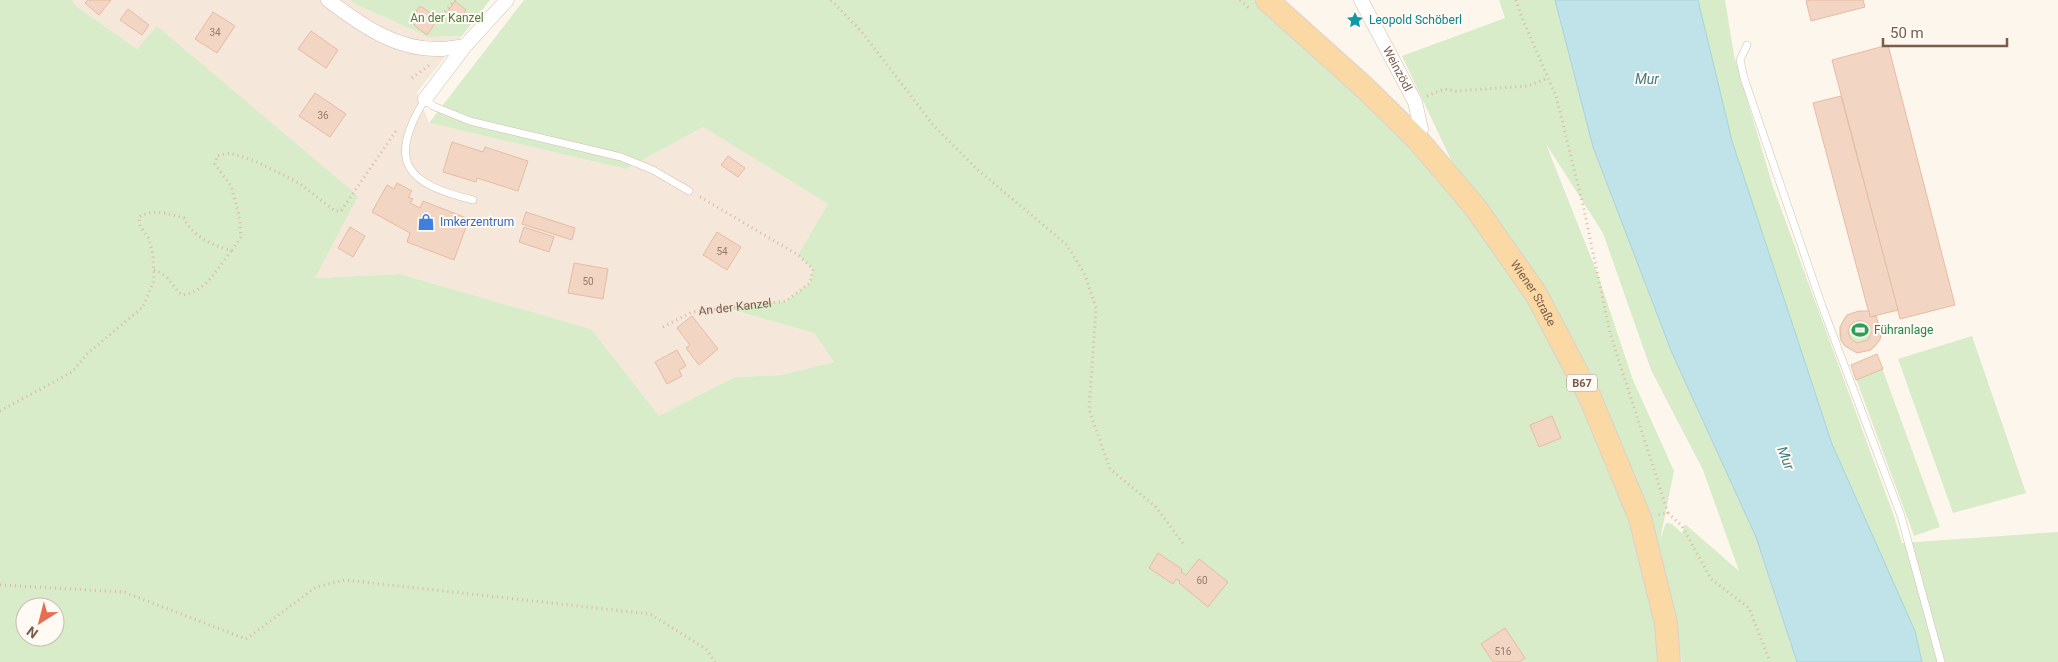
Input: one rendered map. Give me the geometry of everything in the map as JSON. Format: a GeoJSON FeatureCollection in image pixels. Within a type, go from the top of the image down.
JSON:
{"type":"FeatureCollection","features":[{"type":"Feature","properties":{"kind":"main road","name":"Wiener Straße"},"geometry":{"type":"LineString","coordinates":[[1260,6],[1365,88],[1418,140],[1475,207],[1536,294],[1588,395],[1640,518],[1666,623],[1669,662]]}},
{"type":"Feature","properties":{"kind":"street"},"geometry":{"type":"LineString","coordinates":[[328,0],[382,37],[390,40],[406,45],[438,49],[465,46]]}},
{"type":"Feature","properties":{"kind":"street"},"geometry":{"type":"LineString","coordinates":[[425,99],[465,46],[507,0]]}},
{"type":"Feature","properties":{"kind":"street","name":"Weinzödl"},"geometry":{"type":"LineString","coordinates":[[1361,0],[1415,102],[1421,129],[1418,140]]}},
{"type":"Feature","properties":{"kind":"lane"},"geometry":{"type":"LineString","coordinates":[[1747,45],[1740,60],[1744,78],[1818,297],[1901,516],[1941,662]]}},
{"type":"Feature","properties":{"kind":"lane"},"geometry":{"type":"LineString","coordinates":[[474,200],[446,193],[423,181],[410,171],[404,151],[414,117],[425,99],[433,106],[470,121],[622,157],[654,170],[689,191]]}},
{"type":"Feature","properties":{"kind":"path"},"geometry":{"type":"LineString","coordinates":[[445,12],[455,0]]}},
{"type":"Feature","properties":{"kind":"path"},"geometry":{"type":"LineString","coordinates":[[831,0],[862,32],[934,126],[978,170],[1067,245],[1085,275],[1096,308],[1089,410],[1110,469],[1156,507],[1185,546]]}},
{"type":"Feature","properties":{"kind":"path"},"geometry":{"type":"LineString","coordinates":[[1240,0],[1260,6]]}},
{"type":"Feature","properties":{"kind":"path"},"geometry":{"type":"LineString","coordinates":[[1516,0],[1556,96],[1610,333],[1668,513],[1682,526],[1711,579],[1749,608],[1770,662]]}},
{"type":"Feature","properties":{"kind":"path"},"geometry":{"type":"LineString","coordinates":[[1415,102],[1444,90],[1456,91],[1528,86],[1548,78]]}},
{"type":"Feature","properties":{"kind":"path"},"geometry":{"type":"LineString","coordinates":[[154,270],[164,274],[172,282],[175,290],[182,294],[190,294],[200,290],[241,237],[239,215],[231,186],[215,164],[217,156],[230,153],[255,161],[299,183],[335,211],[341,211],[401,123]]}},
{"type":"Feature","properties":{"kind":"path","name":"An der Kanzel"},"geometry":{"type":"LineString","coordinates":[[663,327],[692,312],[786,301],[810,283],[814,269],[791,251],[689,191]]}},
{"type":"Feature","properties":{"kind":"path"},"geometry":{"type":"LineString","coordinates":[[0,411],[72,372],[88,353],[143,307],[154,280],[153,255],[149,239],[140,226],[139,217],[147,211],[184,218],[188,228],[201,238],[224,249],[232,250]]}},
{"type":"Feature","properties":{"kind":"path"},"geometry":{"type":"LineString","coordinates":[[1640,518],[1668,513]]}},
{"type":"Feature","properties":{"kind":"path"},"geometry":{"type":"LineString","coordinates":[[0,585],[124,592],[246,640],[316,587],[345,580],[650,614],[706,648],[716,662]]}},
{"type":"Feature","properties":{"kind":"shaded area"},"geometry":{"type":"Polygon","coordinates":[[[72,0],[350,0],[357,5],[429,37],[462,36],[417,92],[429,123],[626,169],[703,127],[828,204],[799,255],[813,269],[810,283],[786,301],[726,309],[814,333],[834,362],[781,375],[735,377],[659,417],[591,329],[400,274],[314,278],[156,27],[137,49],[76,6],[72,0]]]}},
{"type":"Feature","properties":{"kind":"green space"},"geometry":{"type":"Polygon","coordinates":[[[0,0],[72,0],[76,6],[137,49],[157,26],[358,196],[315,278],[400,274],[591,329],[659,416],[735,377],[781,375],[834,362],[814,333],[725,308],[786,301],[810,283],[813,269],[798,255],[828,204],[703,127],[626,169],[429,123],[524,0],[1267,0],[1475,207],[1589,395],[1678,662],[0,662],[0,0]]]}},
{"type":"Feature","properties":{"kind":"green space","name":"An der Kanzel"},"geometry":{"type":"Polygon","coordinates":[[[350,0],[490,0],[462,36],[429,37],[357,5],[350,0]]]}},
{"type":"Feature","properties":{"kind":"green space"},"geometry":{"type":"Polygon","coordinates":[[[1499,0],[1555,0],[1593,147],[1672,353],[1756,537],[1797,662],[1682,662],[1665,577],[1632,469],[1596,382],[1566,327],[1517,248],[1452,162],[1402,56],[1505,18],[1499,0]],[[1546,144],[1598,275],[1633,380],[1674,471],[1660,540],[1666,523],[1672,524],[1682,533],[1685,524],[1739,571],[1703,470],[1651,370],[1603,233],[1546,144]]]}},
{"type":"Feature","properties":{"kind":"green space"},"geometry":{"type":"Polygon","coordinates":[[[1698,0],[1725,0],[1734,55],[1773,187],[1894,516],[1902,543],[2058,532],[2058,662],[1922,662],[1915,631],[1832,444],[1732,141],[1698,0]]]}},
{"type":"Feature","properties":{"kind":"green space","name":"Führanlage"},"geometry":{"type":"Polygon","coordinates":[[[1869,311],[1870,317],[1876,316],[1880,332],[1878,343],[1871,350],[1861,352],[1843,345],[1839,336],[1844,318],[1851,313],[1869,311]]]}},
{"type":"Feature","properties":{"kind":"green space"},"geometry":{"type":"Polygon","coordinates":[[[1972,336],[2026,493],[1953,513],[1898,359],[1972,336]]]}},
{"type":"Feature","properties":{"kind":"green space"},"geometry":{"type":"Polygon","coordinates":[[[1877,354],[1940,527],[1914,536],[1851,365],[1877,354]]]}},
{"type":"Feature","properties":{"kind":"water","name":"Mur"},"geometry":{"type":"Polygon","coordinates":[[[1555,0],[1698,0],[1732,141],[1832,444],[1915,631],[1922,662],[1797,662],[1756,537],[1672,353],[1593,147],[1555,0]]]}},
{"type":"Feature","properties":{"kind":"building"},"geometry":{"type":"Polygon","coordinates":[[[88,0],[111,0],[99,15],[85,3],[88,0]]]}},
{"type":"Feature","properties":{"kind":"building"},"geometry":{"type":"Polygon","coordinates":[[[1863,0],[1865,7],[1811,21],[1806,1],[1863,0]]]}},
{"type":"Feature","properties":{"kind":"building"},"geometry":{"type":"Polygon","coordinates":[[[455,1],[466,10],[458,21],[447,12],[455,1]]]}},
{"type":"Feature","properties":{"kind":"building"},"geometry":{"type":"Polygon","coordinates":[[[419,7],[422,7],[438,19],[427,35],[414,25],[419,19],[414,15],[419,7]]]}},
{"type":"Feature","properties":{"kind":"building"},"geometry":{"type":"Polygon","coordinates":[[[128,9],[149,25],[142,35],[120,20],[128,9]]]}},
{"type":"Feature","properties":{"kind":"building"},"geometry":{"type":"Polygon","coordinates":[[[213,12],[235,26],[217,53],[195,39],[213,12]]]}},
{"type":"Feature","properties":{"kind":"building"},"geometry":{"type":"Polygon","coordinates":[[[311,31],[338,50],[326,68],[298,49],[311,31]]]}},
{"type":"Feature","properties":{"kind":"building"},"geometry":{"type":"Polygon","coordinates":[[[1888,45],[1955,305],[1900,319],[1832,60],[1888,45]]]}},
{"type":"Feature","properties":{"kind":"building"},"geometry":{"type":"Polygon","coordinates":[[[315,93],[346,114],[330,137],[299,116],[315,93]]]}},
{"type":"Feature","properties":{"kind":"building"},"geometry":{"type":"Polygon","coordinates":[[[1841,96],[1898,310],[1870,317],[1813,103],[1841,96]]]}},
{"type":"Feature","properties":{"kind":"building"},"geometry":{"type":"Polygon","coordinates":[[[452,142],[483,152],[485,147],[528,161],[518,191],[477,178],[476,182],[443,172],[452,142]]]}},
{"type":"Feature","properties":{"kind":"building"},"geometry":{"type":"Polygon","coordinates":[[[728,156],[745,168],[738,177],[721,165],[728,156]]]}},
{"type":"Feature","properties":{"kind":"building"},"geometry":{"type":"Polygon","coordinates":[[[397,183],[412,191],[408,197],[413,199],[410,203],[420,208],[423,201],[469,219],[454,260],[407,242],[410,233],[372,212],[387,185],[394,189],[397,183]]]}},
{"type":"Feature","properties":{"kind":"building"},"geometry":{"type":"Polygon","coordinates":[[[526,212],[575,228],[572,240],[522,224],[526,212]]]}},
{"type":"Feature","properties":{"kind":"building"},"geometry":{"type":"Polygon","coordinates":[[[350,227],[365,236],[353,257],[338,248],[350,227]]]}},
{"type":"Feature","properties":{"kind":"building"},"geometry":{"type":"Polygon","coordinates":[[[524,227],[554,237],[549,252],[519,242],[524,227]]]}},
{"type":"Feature","properties":{"kind":"building"},"geometry":{"type":"Polygon","coordinates":[[[717,232],[741,247],[727,270],[703,255],[717,232]]]}},
{"type":"Feature","properties":{"kind":"building"},"geometry":{"type":"Polygon","coordinates":[[[574,263],[608,269],[603,299],[568,293],[574,263]]]}},
{"type":"Feature","properties":{"kind":"building","name":"Führanlage"},"geometry":{"type":"Polygon","coordinates":[[[1859,311],[1869,311],[1870,317],[1876,316],[1881,333],[1880,340],[1871,350],[1857,353],[1845,346],[1841,340],[1840,327],[1847,315],[1859,311]],[[1860,320],[1850,325],[1848,332],[1851,339],[1857,343],[1868,340],[1871,333],[1870,326],[1860,320]]]}},
{"type":"Feature","properties":{"kind":"building"},"geometry":{"type":"Polygon","coordinates":[[[692,316],[718,349],[699,365],[686,348],[690,345],[677,328],[692,316]]]}},
{"type":"Feature","properties":{"kind":"building"},"geometry":{"type":"Polygon","coordinates":[[[677,350],[686,366],[679,370],[682,376],[667,384],[655,362],[677,350]]]}},
{"type":"Feature","properties":{"kind":"building"},"geometry":{"type":"Polygon","coordinates":[[[1877,354],[1883,369],[1856,380],[1851,365],[1877,354]]]}},
{"type":"Feature","properties":{"kind":"building"},"geometry":{"type":"Polygon","coordinates":[[[1552,416],[1561,438],[1539,447],[1530,425],[1552,416]]]}},
{"type":"Feature","properties":{"kind":"building"},"geometry":{"type":"Polygon","coordinates":[[[1158,553],[1182,569],[1181,572],[1186,575],[1199,559],[1228,582],[1208,607],[1179,583],[1180,581],[1176,579],[1173,584],[1149,568],[1158,553]]]}},
{"type":"Feature","properties":{"kind":"building"},"geometry":{"type":"Polygon","coordinates":[[[1505,628],[1525,658],[1519,662],[1493,662],[1481,644],[1505,628]]]}},
{"type":"Feature","properties":{"kind":"place","name":"Leopold Schöberl"},"geometry":{"type":"Point","coordinates":[1355,20]}},
{"type":"Feature","properties":{"kind":"place","name":"Imkerzentrum"},"geometry":{"type":"Point","coordinates":[426,222]}},
{"type":"Feature","properties":{"kind":"place","name":"Führanlage"},"geometry":{"type":"Point","coordinates":[1860,330]}}]}
